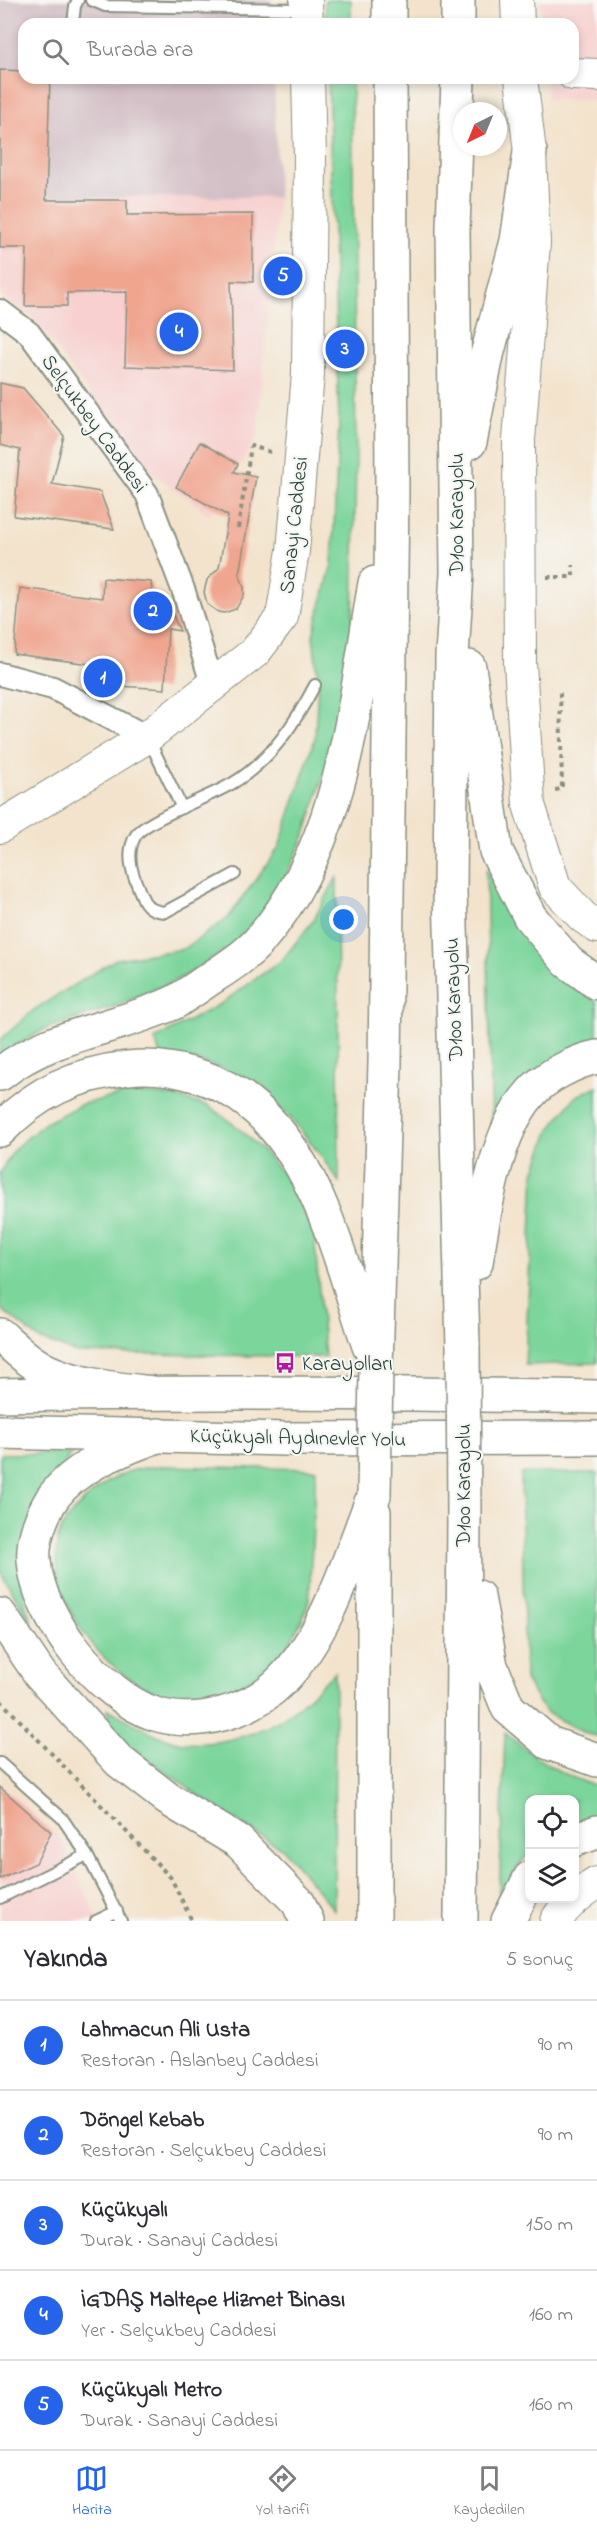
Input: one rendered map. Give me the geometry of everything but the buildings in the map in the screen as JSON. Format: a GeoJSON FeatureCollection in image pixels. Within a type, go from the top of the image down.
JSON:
{"type":"FeatureCollection","features":[{"type":"Feature","properties":{"kind":"main road"},"geometry":{"type":"LineString","coordinates":[[389,0],[389,18]]}},
{"type":"Feature","properties":{"kind":"main road"},"geometry":{"type":"LineString","coordinates":[[458,0],[458,18]]}},
{"type":"Feature","properties":{"kind":"main road"},"geometry":{"type":"LineString","coordinates":[[517,0],[518,18]]}},
{"type":"Feature","properties":{"kind":"main road"},"geometry":{"type":"LineString","coordinates":[[579,74],[597,75]]}},
{"type":"Feature","properties":{"kind":"main road","name":"Sanayi Caddesi"},"geometry":{"type":"LineString","coordinates":[[0,827],[147,737],[255,652],[282,617],[293,551],[308,374],[310,158],[308,84]]}},
{"type":"Feature","properties":{"kind":"main road"},"geometry":{"type":"LineString","coordinates":[[374,1921],[374,1495],[385,1063],[392,490],[390,84]]}},
{"type":"Feature","properties":{"kind":"main road","name":"D100 Karayolu"},"geometry":{"type":"LineString","coordinates":[[458,84],[453,229],[457,573],[452,656],[450,892],[464,1345],[461,1921]]}},
{"type":"Feature","properties":{"kind":"main road"},"geometry":{"type":"LineString","coordinates":[[522,84],[530,152],[534,243],[519,440],[520,663],[529,805],[555,887],[583,917],[597,927]]}},
{"type":"Feature","properties":{"kind":"main road"},"geometry":{"type":"LineString","coordinates":[[457,512],[487,355],[518,241],[530,152]]}},
{"type":"Feature","properties":{"kind":"main road"},"geometry":{"type":"LineString","coordinates":[[0,1074],[14,1063],[59,1040],[123,1023],[176,1001],[222,971],[257,943],[286,908],[307,868],[327,818],[345,751],[392,490]]}},
{"type":"Feature","properties":{"kind":"main road"},"geometry":{"type":"LineString","coordinates":[[457,573],[483,776],[496,851],[530,917],[568,962],[597,983]]}},
{"type":"Feature","properties":{"kind":"main road"},"geometry":{"type":"LineString","coordinates":[[464,1345],[488,1196],[515,1116],[530,1093],[561,1070],[585,1059],[597,1057]]}},
{"type":"Feature","properties":{"kind":"main road"},"geometry":{"type":"LineString","coordinates":[[0,1130],[16,1114],[42,1096],[80,1076],[98,1072],[160,1066],[204,1077],[225,1086],[244,1098],[269,1120],[303,1169],[334,1240],[376,1366]]}},
{"type":"Feature","properties":{"kind":"main road"},"geometry":{"type":"LineString","coordinates":[[0,1335],[23,1356],[51,1373],[93,1385],[152,1393]]}},
{"type":"Feature","properties":{"kind":"main road","name":"Küçükyalı Aydınevler Yolu"},"geometry":{"type":"LineString","coordinates":[[0,1395],[152,1393],[597,1397]]}},
{"type":"Feature","properties":{"kind":"main road","name":"Küçükyalı Aydınevler Yolu"},"geometry":{"type":"LineString","coordinates":[[0,1432],[285,1439],[597,1438]]}},
{"type":"Feature","properties":{"kind":"main road"},"geometry":{"type":"LineString","coordinates":[[159,1435],[102,1459],[72,1477],[54,1497],[39,1527],[33,1558],[39,1590],[56,1626],[104,1681],[133,1703],[155,1714],[183,1719],[223,1714],[250,1703],[281,1681],[306,1649],[333,1599],[374,1495]]}},
{"type":"Feature","properties":{"kind":"main road"},"geometry":{"type":"LineString","coordinates":[[464,1516],[491,1666],[508,1708],[549,1743],[597,1760]]}},
{"type":"Feature","properties":{"kind":"main road"},"geometry":{"type":"LineString","coordinates":[[0,1615],[40,1674],[119,1761],[168,1799],[239,1842],[298,1902],[307,1921]]}},
{"type":"Feature","properties":{"kind":"main road"},"geometry":{"type":"LineString","coordinates":[[579,1838],[597,1833]]}},
{"type":"Feature","properties":{"kind":"main road"},"geometry":{"type":"LineString","coordinates":[[556,1921],[563,1909],[582,1892],[597,1883]]}},
{"type":"Feature","properties":{"kind":"main road"},"geometry":{"type":"LineString","coordinates":[[508,1921],[525,1888]]}},
{"type":"Feature","properties":{"kind":"street","name":"Selçukbey Caddesi"},"geometry":{"type":"LineString","coordinates":[[0,311],[29,333],[147,494],[184,592],[213,687]]}},
{"type":"Feature","properties":{"kind":"street"},"geometry":{"type":"LineString","coordinates":[[0,329],[29,333]]}},
{"type":"Feature","properties":{"kind":"street"},"geometry":{"type":"LineString","coordinates":[[0,674],[53,688],[147,737]]}},
{"type":"Feature","properties":{"kind":"lane"},"geometry":{"type":"LineString","coordinates":[[74,18],[78,0]]}},
{"type":"Feature","properties":{"kind":"lane"},"geometry":{"type":"LineString","coordinates":[[91,0],[105,6],[306,11]]}},
{"type":"Feature","properties":{"kind":"lane"},"geometry":{"type":"LineString","coordinates":[[235,874],[165,912],[147,906],[130,864],[132,843],[143,828],[233,783],[271,752],[297,718],[315,685]]}},
{"type":"Feature","properties":{"kind":"lane"},"geometry":{"type":"LineString","coordinates":[[147,737],[182,808]]}},
{"type":"Feature","properties":{"kind":"lane"},"geometry":{"type":"LineString","coordinates":[[0,1763],[62,1818],[87,1855],[119,1916],[96,1921]]}},
{"type":"Feature","properties":{"kind":"lane"},"geometry":{"type":"LineString","coordinates":[[0,1898],[87,1855]]}},
{"type":"Feature","properties":{"kind":"path"},"geometry":{"type":"LineString","coordinates":[[238,528],[251,446],[301,460]]}},
{"type":"Feature","properties":{"kind":"path"},"geometry":{"type":"LineString","coordinates":[[560,692],[561,761]]}},
{"type":"Feature","properties":{"kind":"path"},"geometry":{"type":"LineString","coordinates":[[0,1700],[171,1878],[192,1921]]}},
{"type":"Feature","properties":{"kind":"shaded area"},"geometry":{"type":"Polygon","coordinates":[[[0,0],[272,0],[272,18],[18,18],[18,84],[274,84],[278,197],[0,197],[0,0]]]}},
{"type":"Feature","properties":{"kind":"shaded area"},"geometry":{"type":"Polygon","coordinates":[[[540,0],[597,0],[597,101],[547,99],[546,84],[579,84],[579,18],[542,18],[540,0]]]}},
{"type":"Feature","properties":{"kind":"shaded area"},"geometry":{"type":"Polygon","coordinates":[[[0,197],[278,197],[257,437],[210,515],[149,471],[33,318],[0,295],[0,197]]]}},
{"type":"Feature","properties":{"kind":"shaded area"},"geometry":{"type":"Polygon","coordinates":[[[0,1784],[59,1837],[99,1921],[0,1921],[0,1784]]]}},
{"type":"Feature","properties":{"kind":"green space"},"geometry":{"type":"Polygon","coordinates":[[[325,0],[351,0],[351,18],[326,18],[325,0]]]}},
{"type":"Feature","properties":{"kind":"green space"},"geometry":{"type":"Polygon","coordinates":[[[328,84],[352,84],[356,457],[353,623],[336,736],[304,838],[278,893],[240,941],[185,976],[119,1005],[45,1029],[0,1055],[0,1040],[35,1009],[116,959],[184,949],[228,918],[279,847],[315,738],[318,682],[313,635],[332,564],[339,424],[328,84]]]}},
{"type":"Feature","properties":{"kind":"green space"},"geometry":{"type":"Polygon","coordinates":[[[486,869],[513,918],[559,978],[597,1002],[597,1048],[492,1135],[486,869]]]}},
{"type":"Feature","properties":{"kind":"green space"},"geometry":{"type":"Polygon","coordinates":[[[337,877],[339,1182],[299,1128],[268,1097],[232,1073],[192,1060],[160,1055],[155,1039],[222,1003],[282,960],[313,921],[337,877]]]}},
{"type":"Feature","properties":{"kind":"green space"},"geometry":{"type":"Polygon","coordinates":[[[597,1086],[597,1363],[525,1365],[534,1173],[550,1129],[575,1097],[597,1086]]]}},
{"type":"Feature","properties":{"kind":"green space"},"geometry":{"type":"Polygon","coordinates":[[[130,1093],[172,1096],[208,1106],[235,1125],[262,1150],[289,1181],[314,1234],[325,1357],[76,1353],[39,1339],[2,1310],[0,1306],[0,1173],[15,1148],[44,1124],[82,1104],[130,1093]]]}},
{"type":"Feature","properties":{"kind":"green space"},"geometry":{"type":"Polygon","coordinates":[[[72,1453],[38,1499],[22,1562],[25,1602],[32,1624],[0,1571],[0,1454],[72,1453]]]}},
{"type":"Feature","properties":{"kind":"green space"},"geometry":{"type":"Polygon","coordinates":[[[160,1466],[316,1469],[310,1594],[303,1618],[289,1644],[274,1663],[238,1686],[209,1696],[178,1698],[154,1691],[131,1679],[109,1662],[90,1642],[75,1619],[63,1594],[57,1568],[57,1543],[60,1532],[66,1521],[85,1500],[118,1476],[160,1466]]]}},
{"type":"Feature","properties":{"kind":"green space"},"geometry":{"type":"Polygon","coordinates":[[[521,1473],[597,1473],[597,1736],[586,1734],[545,1712],[525,1680],[521,1473]]]}},
{"type":"Feature","properties":{"kind":"green space"},"geometry":{"type":"Polygon","coordinates":[[[335,1672],[334,1910],[283,1849],[244,1826],[178,1781],[130,1746],[107,1723],[108,1709],[145,1729],[184,1743],[211,1743],[240,1737],[267,1727],[290,1713],[335,1672]]]}},
{"type":"Feature","properties":{"kind":"green space"},"geometry":{"type":"Polygon","coordinates":[[[505,1733],[548,1765],[571,1777],[597,1786],[597,1821],[579,1827],[579,1795],[525,1795],[525,1858],[499,1898],[505,1733]]]}},
{"type":"Feature","properties":{"kind":"place","name":"Küçükyalı Metro"},"geometry":{"type":"Point","coordinates":[283,276]}},
{"type":"Feature","properties":{"kind":"place","name":"İGDAŞ Maltepe Hizmet Binası"},"geometry":{"type":"Point","coordinates":[179,332]}},
{"type":"Feature","properties":{"kind":"place","name":"Küçükyalı"},"geometry":{"type":"Point","coordinates":[345,349]}},
{"type":"Feature","properties":{"kind":"place","name":"Döngel Kebab"},"geometry":{"type":"Point","coordinates":[153,611]}},
{"type":"Feature","properties":{"kind":"place","name":"Lahmacun Ali Usta"},"geometry":{"type":"Point","coordinates":[103,678]}},
{"type":"Feature","properties":{"kind":"place","name":"Karayolları"},"geometry":{"type":"Point","coordinates":[285,1363]}}]}
